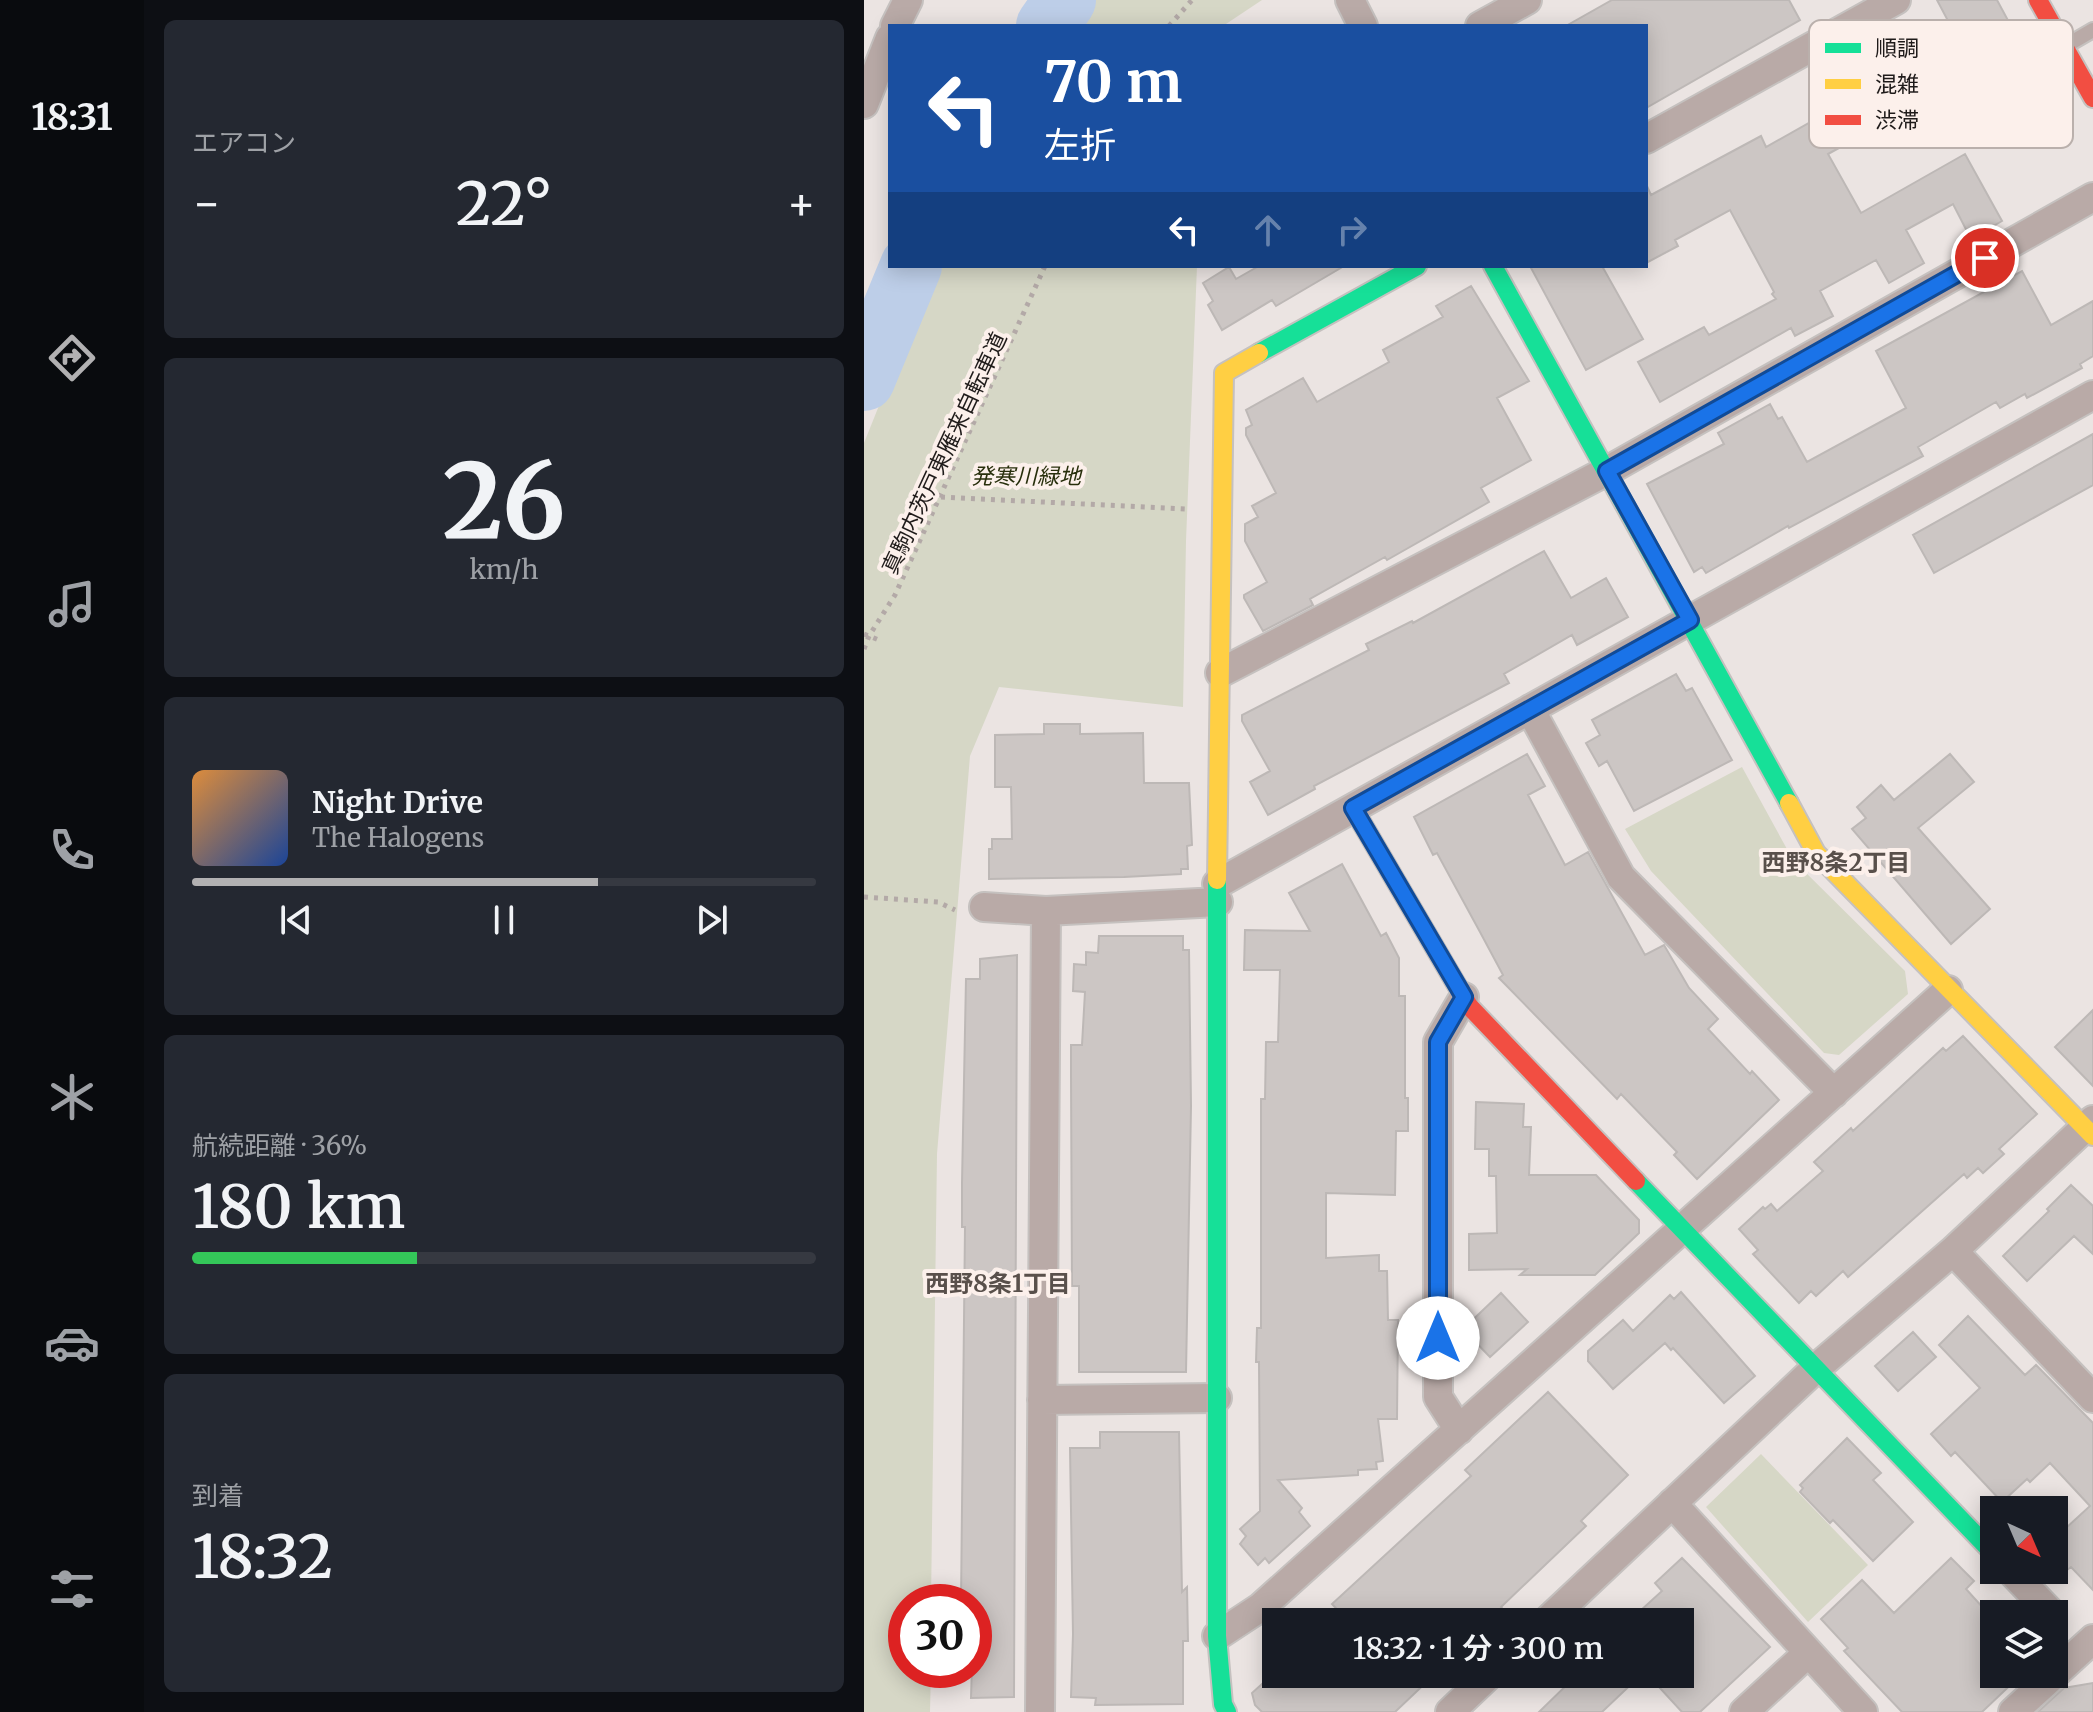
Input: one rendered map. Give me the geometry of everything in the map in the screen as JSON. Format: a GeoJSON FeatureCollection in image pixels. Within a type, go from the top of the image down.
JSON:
{"type":"FeatureCollection","features":[{"type":"Feature","properties":{"kind":"street"},"geometry":{"type":"LineString","coordinates":[[896,24],[908,0]]}},
{"type":"Feature","properties":{"kind":"street"},"geometry":{"type":"LineString","coordinates":[[1350,0],[1362,24]]}},
{"type":"Feature","properties":{"kind":"street"},"geometry":{"type":"LineString","coordinates":[[1484,24],[1527,0]]}},
{"type":"Feature","properties":{"kind":"street"},"geometry":{"type":"LineString","coordinates":[[1860,20],[1896,0]]}},
{"type":"Feature","properties":{"kind":"street"},"geometry":{"type":"LineString","coordinates":[[2038,0],[2049,20]]}},
{"type":"Feature","properties":{"kind":"street"},"geometry":{"type":"LineString","coordinates":[[864,104],[888,43]]}},
{"type":"Feature","properties":{"kind":"street"},"geometry":{"type":"LineString","coordinates":[[1648,138],[1809,48]]}},
{"type":"Feature","properties":{"kind":"street"},"geometry":{"type":"LineString","coordinates":[[2073,62],[2093,98]]}},
{"type":"Feature","properties":{"kind":"street"},"geometry":{"type":"LineString","coordinates":[[1220,673],[1607,471],[2093,197]]}},
{"type":"Feature","properties":{"kind":"street"},"geometry":{"type":"LineString","coordinates":[[1227,1712],[1223,1704],[1217,1636],[1217,893],[1224,373],[1413,268]]}},
{"type":"Feature","properties":{"kind":"street"},"geometry":{"type":"LineString","coordinates":[[1494,268],[1816,853],[1948,990],[2090,1128],[1815,1369],[1561,1608]]}},
{"type":"Feature","properties":{"kind":"street"},"geometry":{"type":"LineString","coordinates":[[975,912],[1046,911],[1217,893],[1353,808],[2093,395]]}},
{"type":"Feature","properties":{"kind":"street"},"geometry":{"type":"LineString","coordinates":[[1530,709],[1621,877],[1834,1093]]}},
{"type":"Feature","properties":{"kind":"street"},"geometry":{"type":"LineString","coordinates":[[1353,808],[1469,1006],[1980,1540]]}},
{"type":"Feature","properties":{"kind":"street"},"geometry":{"type":"LineString","coordinates":[[1040,1712],[1046,911]]}},
{"type":"Feature","properties":{"kind":"street"},"geometry":{"type":"LineString","coordinates":[[1217,1636],[1261,1607],[1948,990]]}},
{"type":"Feature","properties":{"kind":"street"},"geometry":{"type":"LineString","coordinates":[[1459,1430],[1438,1397],[1438,1042],[1464,997]]}},
{"type":"Feature","properties":{"kind":"street"},"geometry":{"type":"LineString","coordinates":[[1953,1251],[2093,1398]]}},
{"type":"Feature","properties":{"kind":"street"},"geometry":{"type":"LineString","coordinates":[[1042,1400],[1217,1398]]}},
{"type":"Feature","properties":{"kind":"street"},"geometry":{"type":"LineString","coordinates":[[1672,1503],[1863,1712]]}},
{"type":"Feature","properties":{"kind":"street"},"geometry":{"type":"LineString","coordinates":[[2023,1584],[2039,1600]]}},
{"type":"Feature","properties":{"kind":"street"},"geometry":{"type":"LineString","coordinates":[[2013,1712],[2090,1647],[2068,1628]]}},
{"type":"Feature","properties":{"kind":"street"},"geometry":{"type":"LineString","coordinates":[[1744,1712],[1808,1653]]}},
{"type":"Feature","properties":{"kind":"street"},"geometry":{"type":"LineString","coordinates":[[1450,1712],[1475,1688]]}},
{"type":"Feature","properties":{"kind":"lane"},"geometry":{"type":"LineString","coordinates":[[2073,42],[2093,30]]}},
{"type":"Feature","properties":{"kind":"path"},"geometry":{"type":"LineString","coordinates":[[1171,24],[1192,0]]}},
{"type":"Feature","properties":{"kind":"path","name":"真駒内茨戸東雁来自転車道"},"geometry":{"type":"LineString","coordinates":[[864,649],[866,635],[895,595],[1044,268]]}},
{"type":"Feature","properties":{"kind":"path"},"geometry":{"type":"LineString","coordinates":[[941,497],[1222,511]]}},
{"type":"Feature","properties":{"kind":"path"},"geometry":{"type":"LineString","coordinates":[[866,635],[879,640]]}},
{"type":"Feature","properties":{"kind":"path"},"geometry":{"type":"LineString","coordinates":[[864,897],[938,902],[975,912]]}},
{"type":"Feature","properties":{"kind":"green space"},"geometry":{"type":"Polygon","coordinates":[[[1096,0],[1262,0],[1226,24],[1078,24],[1096,0]]]}},
{"type":"Feature","properties":{"kind":"green space","name":"発寒川緑地"},"geometry":{"type":"Polygon","coordinates":[[[934,268],[1197,268],[1183,707],[999,687],[970,756],[937,1154],[931,1584],[888,1584],[888,1688],[931,1688],[930,1712],[864,1712],[864,443],[934,268]]]}},
{"type":"Feature","properties":{"kind":"green space"},"geometry":{"type":"Polygon","coordinates":[[[1742,767],[1793,860],[1905,971],[1908,994],[1839,1055],[1824,1053],[1651,871],[1625,829],[1742,767]]]}},
{"type":"Feature","properties":{"kind":"green space"},"geometry":{"type":"Polygon","coordinates":[[[1761,1454],[1868,1565],[1808,1622],[1706,1507],[1761,1454]]]}},
{"type":"Feature","properties":{"kind":"building"},"geometry":{"type":"Polygon","coordinates":[[[1612,0],[1789,0],[1800,20],[1648,107],[1648,24],[1570,24],[1612,0]]]}},
{"type":"Feature","properties":{"kind":"building"},"geometry":{"type":"Polygon","coordinates":[[[1937,0],[1997,0],[2008,20],[1948,20],[1937,0]]]}},
{"type":"Feature","properties":{"kind":"building"},"geometry":{"type":"Polygon","coordinates":[[[1809,123],[1809,148],[1839,148],[1828,154],[1861,213],[1965,154],[2002,221],[1971,239],[1953,204],[1906,230],[1924,263],[1889,283],[1876,260],[1820,291],[1833,316],[1795,336],[1791,328],[1660,402],[1638,362],[1704,327],[1709,335],[1776,299],[1730,210],[1675,240],[1678,246],[1648,262],[1648,188],[1651,195],[1761,136],[1766,147],[1809,123]]]}},
{"type":"Feature","properties":{"kind":"building"},"geometry":{"type":"Polygon","coordinates":[[[1227,268],[1236,279],[1255,268],[1341,268],[1276,306],[1272,300],[1222,330],[1208,305],[1213,301],[1203,283],[1227,268]]]}},
{"type":"Feature","properties":{"kind":"building"},"geometry":{"type":"Polygon","coordinates":[[[1531,268],[1603,268],[1643,339],[1586,370],[1531,268]]]}},
{"type":"Feature","properties":{"kind":"building"},"geometry":{"type":"Polygon","coordinates":[[[2022,271],[2051,325],[2093,301],[2093,356],[2080,364],[2082,368],[2027,398],[2025,394],[2000,408],[1996,402],[1918,447],[1923,456],[1788,526],[1706,573],[1702,567],[1694,572],[1647,484],[1724,444],[1718,433],[1770,404],[1778,419],[1782,417],[1807,462],[1906,408],[1876,351],[2022,271]]]}},
{"type":"Feature","properties":{"kind":"building"},"geometry":{"type":"Polygon","coordinates":[[[1471,286],[1529,381],[1497,398],[1531,460],[1481,488],[1489,502],[1310,599],[1313,605],[1263,631],[1244,598],[1244,595],[1267,582],[1245,541],[1245,524],[1258,517],[1252,506],[1276,493],[1246,435],[1246,428],[1252,425],[1246,410],[1303,378],[1317,402],[1389,362],[1383,350],[1443,317],[1436,306],[1471,286]]]}},
{"type":"Feature","properties":{"kind":"building"},"geometry":{"type":"Polygon","coordinates":[[[2093,434],[2093,485],[1934,573],[1913,535],[2093,434]]]}},
{"type":"Feature","properties":{"kind":"building"},"geometry":{"type":"Polygon","coordinates":[[[1544,551],[1571,598],[1606,578],[1628,617],[1577,645],[1572,635],[1504,674],[1509,683],[1314,786],[1315,789],[1268,815],[1250,782],[1270,771],[1242,721],[1242,715],[1369,650],[1366,644],[1413,623],[1544,551]]]}},
{"type":"Feature","properties":{"kind":"building"},"geometry":{"type":"Polygon","coordinates":[[[1676,674],[1686,691],[1692,688],[1732,760],[1634,811],[1607,761],[1599,766],[1586,743],[1600,735],[1592,720],[1676,674]]]}},
{"type":"Feature","properties":{"kind":"building"},"geometry":{"type":"Polygon","coordinates":[[[1044,724],[1080,724],[1080,734],[1143,733],[1144,783],[1189,783],[1192,845],[1187,846],[1188,869],[1181,869],[1181,874],[1124,877],[989,879],[992,839],[1012,839],[1011,787],[995,787],[995,735],[1044,734],[1044,724]]]}},
{"type":"Feature","properties":{"kind":"building"},"geometry":{"type":"Polygon","coordinates":[[[1527,754],[1545,786],[1528,795],[1565,865],[1588,852],[1645,955],[1664,945],[1689,988],[1718,1019],[1708,1029],[1779,1100],[1697,1179],[1674,1155],[1677,1152],[1621,1094],[1617,1099],[1499,978],[1503,975],[1414,817],[1527,754]]]}},
{"type":"Feature","properties":{"kind":"building"},"geometry":{"type":"Polygon","coordinates":[[[1950,754],[1974,782],[1918,828],[1990,909],[1951,944],[1852,829],[1866,818],[1857,807],[1881,785],[1894,800],[1950,754]]]}},
{"type":"Feature","properties":{"kind":"building"},"geometry":{"type":"Polygon","coordinates":[[[1342,864],[1381,936],[1386,933],[1399,958],[1399,996],[1405,996],[1408,1131],[1396,1131],[1395,1195],[1326,1193],[1326,1258],[1379,1255],[1379,1271],[1387,1271],[1388,1320],[1398,1320],[1397,1419],[1378,1419],[1383,1461],[1376,1462],[1377,1469],[1358,1470],[1358,1475],[1278,1480],[1302,1508],[1299,1512],[1310,1526],[1269,1563],[1265,1558],[1258,1565],[1240,1544],[1246,1536],[1240,1529],[1260,1511],[1259,1362],[1256,1362],[1257,1328],[1261,1328],[1261,1099],[1265,1099],[1266,1042],[1278,1042],[1280,970],[1244,970],[1245,930],[1310,931],[1289,893],[1342,864]]]}},
{"type":"Feature","properties":{"kind":"building"},"geometry":{"type":"Polygon","coordinates":[[[1099,936],[1183,936],[1183,950],[1189,950],[1191,1106],[1186,1372],[1079,1372],[1079,1286],[1072,1286],[1071,1045],[1082,1045],[1085,992],[1073,991],[1074,964],[1086,965],[1086,952],[1098,953],[1099,936]]]}},
{"type":"Feature","properties":{"kind":"building"},"geometry":{"type":"Polygon","coordinates":[[[1017,955],[1014,1697],[971,1698],[971,1688],[992,1688],[992,1584],[961,1584],[966,979],[980,979],[980,959],[1017,955]]]}},
{"type":"Feature","properties":{"kind":"building"},"geometry":{"type":"Polygon","coordinates":[[[2093,1010],[2093,1086],[2055,1047],[2093,1010]]]}},
{"type":"Feature","properties":{"kind":"building"},"geometry":{"type":"Polygon","coordinates":[[[1963,1036],[2037,1114],[1999,1149],[2004,1154],[1983,1173],[1978,1168],[1967,1178],[1964,1174],[1848,1277],[1843,1271],[1816,1296],[1811,1291],[1799,1303],[1753,1254],[1758,1250],[1739,1229],[1763,1207],[1765,1209],[1771,1204],[1777,1211],[1823,1171],[1814,1162],[1851,1128],[1853,1131],[1943,1048],[1946,1051],[1963,1036]]]}},
{"type":"Feature","properties":{"kind":"building"},"geometry":{"type":"Polygon","coordinates":[[[1476,1102],[1524,1104],[1523,1127],[1531,1127],[1529,1175],[1596,1175],[1639,1220],[1639,1233],[1595,1275],[1520,1275],[1527,1269],[1469,1270],[1469,1234],[1497,1233],[1496,1176],[1489,1176],[1489,1149],[1475,1149],[1476,1102]]]}},
{"type":"Feature","properties":{"kind":"building"},"geometry":{"type":"Polygon","coordinates":[[[2071,1185],[2093,1206],[2093,1254],[2074,1236],[2027,1281],[2003,1256],[2071,1185]]]}},
{"type":"Feature","properties":{"kind":"building"},"geometry":{"type":"Polygon","coordinates":[[[1681,1292],[1755,1376],[1724,1403],[1665,1343],[1613,1389],[1588,1361],[1588,1351],[1623,1320],[1633,1331],[1670,1295],[1674,1299],[1681,1292]]]}},
{"type":"Feature","properties":{"kind":"building"},"geometry":{"type":"Polygon","coordinates":[[[1501,1293],[1528,1322],[1490,1357],[1463,1329],[1501,1293]]]}},
{"type":"Feature","properties":{"kind":"building"},"geometry":{"type":"Polygon","coordinates":[[[1968,1316],[2025,1375],[2036,1365],[2093,1423],[2093,1590],[2071,1567],[2068,1569],[2068,1526],[2090,1506],[2050,1463],[2030,1482],[2027,1479],[2009,1496],[1996,1496],[1955,1452],[1951,1456],[1931,1434],[1980,1388],[1939,1345],[1968,1316]]]}},
{"type":"Feature","properties":{"kind":"building"},"geometry":{"type":"Polygon","coordinates":[[[1913,1332],[1936,1357],[1898,1391],[1875,1366],[1913,1332]]]}},
{"type":"Feature","properties":{"kind":"building"},"geometry":{"type":"Polygon","coordinates":[[[1548,1392],[1628,1475],[1581,1521],[1586,1526],[1502,1608],[1336,1608],[1332,1604],[1471,1476],[1465,1470],[1548,1392]]]}},
{"type":"Feature","properties":{"kind":"building"},"geometry":{"type":"Polygon","coordinates":[[[1100,1432],[1179,1432],[1182,1592],[1187,1587],[1188,1641],[1183,1641],[1183,1704],[1095,1705],[1096,1698],[1071,1697],[1070,1448],[1100,1448],[1100,1432]]]}},
{"type":"Feature","properties":{"kind":"building"},"geometry":{"type":"Polygon","coordinates":[[[1847,1438],[1881,1473],[1873,1480],[1913,1522],[1873,1561],[1800,1492],[1803,1488],[1800,1485],[1847,1438]]]}},
{"type":"Feature","properties":{"kind":"building"},"geometry":{"type":"Polygon","coordinates":[[[1682,1558],[1770,1647],[1700,1712],[1682,1712],[1660,1688],[1694,1688],[1694,1608],[1643,1608],[1662,1591],[1655,1583],[1682,1558]]]}},
{"type":"Feature","properties":{"kind":"building"},"geometry":{"type":"Polygon","coordinates":[[[1951,1558],[1974,1581],[1966,1589],[1980,1604],[1980,1688],[2007,1688],[1982,1712],[1902,1712],[1844,1651],[1848,1648],[1821,1619],[1862,1580],[1894,1613],[1951,1558]]]}},
{"type":"Feature","properties":{"kind":"building"},"geometry":{"type":"Polygon","coordinates":[[[2093,1683],[2093,1712],[2038,1712],[2064,1688],[2093,1683]]]}},
{"type":"Feature","properties":{"kind":"building"},"geometry":{"type":"Polygon","coordinates":[[[1262,1684],[1262,1688],[1420,1688],[1395,1712],[1262,1712],[1255,1705],[1252,1693],[1262,1684]]]}},
{"type":"Feature","properties":{"kind":"building"},"geometry":{"type":"Polygon","coordinates":[[[1564,1688],[1627,1688],[1602,1712],[1539,1712],[1564,1688]]]}},
{"type":"Feature","properties":{"kind":"waterway"},"geometry":{"type":"LineString","coordinates":[[1048,24],[1065,0]]}},
{"type":"Feature","properties":{"kind":"waterway"},"geometry":{"type":"LineString","coordinates":[[864,380],[910,268]]}},
{"type":"Feature","properties":{"kind":"traffic: fast"},"geometry":{"type":"LineString","coordinates":[[1259,353],[1413,268]]}},
{"type":"Feature","properties":{"kind":"traffic: fast"},"geometry":{"type":"LineString","coordinates":[[1494,268],[1789,803]]}},
{"type":"Feature","properties":{"kind":"traffic: fast"},"geometry":{"type":"LineString","coordinates":[[1217,880],[1217,1636],[1223,1704],[1227,1712]]}},
{"type":"Feature","properties":{"kind":"traffic: fast"},"geometry":{"type":"LineString","coordinates":[[1636,1181],[1980,1539]]}},
{"type":"Feature","properties":{"kind":"traffic: slow"},"geometry":{"type":"LineString","coordinates":[[1217,880],[1224,373],[1259,353]]}},
{"type":"Feature","properties":{"kind":"traffic: slow"},"geometry":{"type":"LineString","coordinates":[[1789,803],[1816,853],[2093,1136]]}},
{"type":"Feature","properties":{"kind":"traffic: jam"},"geometry":{"type":"LineString","coordinates":[[2038,0],[2049,20]]}},
{"type":"Feature","properties":{"kind":"traffic: jam"},"geometry":{"type":"LineString","coordinates":[[2073,62],[2093,98]]}},
{"type":"Feature","properties":{"kind":"traffic: jam"},"geometry":{"type":"LineString","coordinates":[[1353,808],[1469,1006],[1636,1181]]}},
{"type":"Feature","properties":{"kind":"district","name":"西野8条2丁目"},"geometry":{"type":"Point","coordinates":[1836,863]}},
{"type":"Feature","properties":{"kind":"district","name":"西野8条1丁目"},"geometry":{"type":"Point","coordinates":[998,1284]}},
{"type":"Feature","properties":{"kind":"route"},"geometry":{"type":"LineString","coordinates":[[1438,1338],[1438,1042],[1464,997],[1353,808],[1690,620],[1607,471],[1985,258]]}}]}
